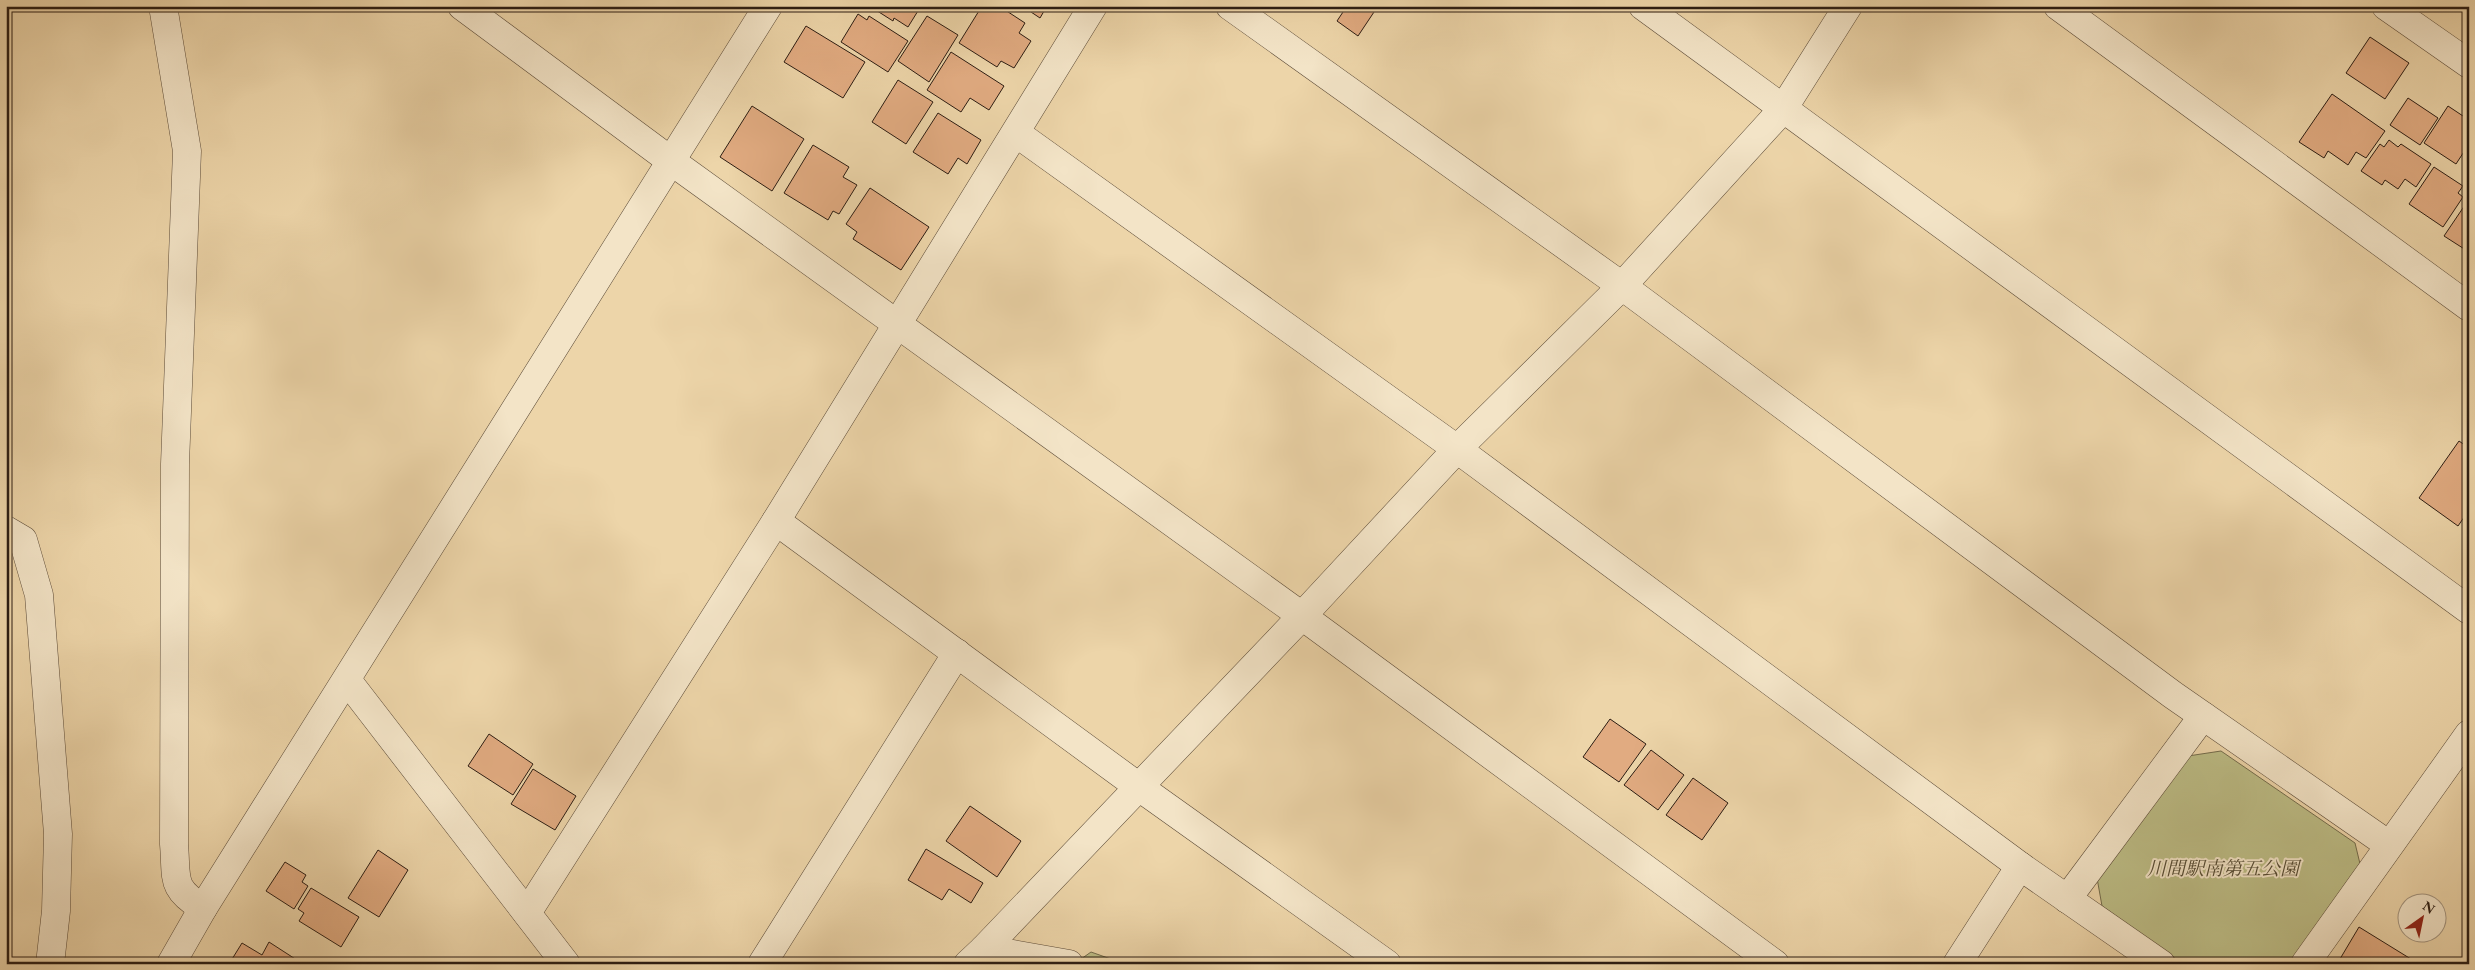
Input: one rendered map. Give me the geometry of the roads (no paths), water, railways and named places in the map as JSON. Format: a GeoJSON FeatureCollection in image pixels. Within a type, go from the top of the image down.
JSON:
{"type":"FeatureCollection","features":[{"type":"Feature","properties":{"kind":"street"},"geometry":{"type":"LineString","coordinates":[[163,6],[187,151],[175,464],[174,844],[178,887],[187,898],[203,908]]}},
{"type":"Feature","properties":{"kind":"street"},"geometry":{"type":"LineString","coordinates":[[462,6],[671,161],[1302,616],[1776,964]]}},
{"type":"Feature","properties":{"kind":"street"},"geometry":{"type":"LineString","coordinates":[[171,964],[203,908],[768,6]]}},
{"type":"Feature","properties":{"kind":"street"},"geometry":{"type":"LineString","coordinates":[[528,913],[776,521],[896,323],[1016,133],[1092,6]]}},
{"type":"Feature","properties":{"kind":"street"},"geometry":{"type":"LineString","coordinates":[[1230,6],[1622,286],[2204,716],[2390,845]]}},
{"type":"Feature","properties":{"kind":"street"},"geometry":{"type":"LineString","coordinates":[[1643,6],[2469,610]]}},
{"type":"Feature","properties":{"kind":"street"},"geometry":{"type":"LineString","coordinates":[[976,957],[1302,616],[1457,450],[1622,286],[1783,110],[1848,6]]}},
{"type":"Feature","properties":{"kind":"street"},"geometry":{"type":"LineString","coordinates":[[2058,6],[2469,308]]}},
{"type":"Feature","properties":{"kind":"street"},"geometry":{"type":"LineString","coordinates":[[2386,6],[2469,64]]}},
{"type":"Feature","properties":{"kind":"street"},"geometry":{"type":"LineString","coordinates":[[1016,133],[1457,450],[2020,866],[2161,964]]}},
{"type":"Feature","properties":{"kind":"street"},"geometry":{"type":"LineString","coordinates":[[776,521],[1139,787],[1387,964]]}},
{"type":"Feature","properties":{"kind":"street"},"geometry":{"type":"LineString","coordinates":[[6,530],[23,540],[39,595],[58,834],[56,911],[50,964]]}},
{"type":"Feature","properties":{"kind":"street"},"geometry":{"type":"LineString","coordinates":[[762,964],[957,653]]}},
{"type":"Feature","properties":{"kind":"street"},"geometry":{"type":"LineString","coordinates":[[347,680],[566,964]]}},
{"type":"Feature","properties":{"kind":"street"},"geometry":{"type":"LineString","coordinates":[[2067,899],[2204,716]]}},
{"type":"Feature","properties":{"kind":"street"},"geometry":{"type":"LineString","coordinates":[[2305,964],[2469,734]]}},
{"type":"Feature","properties":{"kind":"street"},"geometry":{"type":"LineString","coordinates":[[1957,964],[2020,866]]}},
{"type":"Feature","properties":{"kind":"street"},"geometry":{"type":"LineString","coordinates":[[976,957],[1069,964]]}},
{"type":"Feature","properties":{"kind":"park label","name":"川間駅南第五公園"},"geometry":{"type":"Point","coordinates":[2223,868]}}]}
